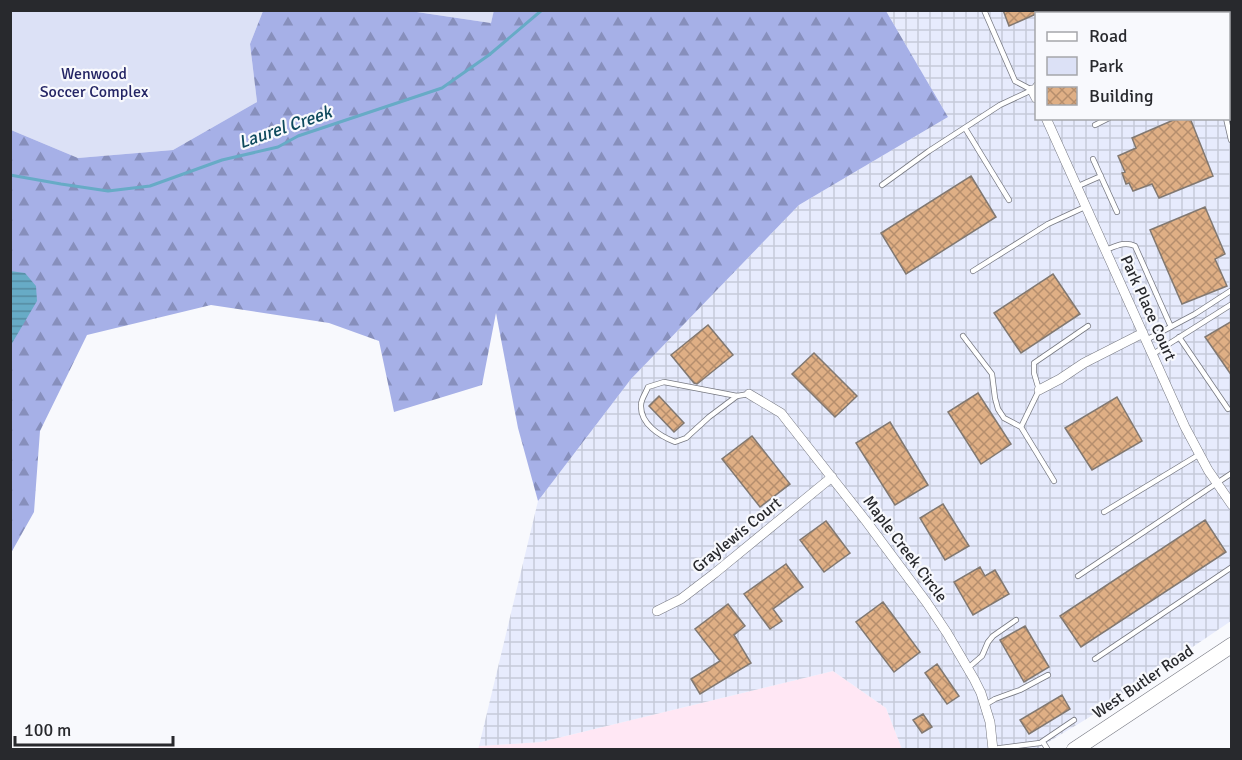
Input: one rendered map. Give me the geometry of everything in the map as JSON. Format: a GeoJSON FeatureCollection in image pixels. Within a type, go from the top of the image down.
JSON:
{"type":"FeatureCollection","features":[{"type":"Feature","properties":{"kind":"main road","name":"West Butler Road"},"geometry":{"type":"LineString","coordinates":[[1074,750],[1232,645]]}},
{"type":"Feature","properties":{"kind":"street","name":"Park Place Court"},"geometry":{"type":"LineString","coordinates":[[1047,120],[1185,427],[1216,482],[1232,505]]}},
{"type":"Feature","properties":{"kind":"street"},"geometry":{"type":"LineString","coordinates":[[1039,390],[1084,363],[1145,336]]}},
{"type":"Feature","properties":{"kind":"street","name":"Maple Creek Circle"},"geometry":{"type":"LineString","coordinates":[[749,394],[781,412],[927,603],[974,679],[990,722],[993,749]]}},
{"type":"Feature","properties":{"kind":"street","name":"Graylewis Court"},"geometry":{"type":"LineString","coordinates":[[657,611],[681,599],[707,580],[832,477]]}},
{"type":"Feature","properties":{"kind":"lane"},"geometry":{"type":"LineString","coordinates":[[984,10],[1015,81],[1035,91]]}},
{"type":"Feature","properties":{"kind":"lane"},"geometry":{"type":"LineString","coordinates":[[882,185],[929,150],[1000,105],[1035,91]]}},
{"type":"Feature","properties":{"kind":"lane"},"geometry":{"type":"LineString","coordinates":[[1095,125],[1105,120]]}},
{"type":"Feature","properties":{"kind":"lane"},"geometry":{"type":"LineString","coordinates":[[1226,120],[1231,140]]}},
{"type":"Feature","properties":{"kind":"lane"},"geometry":{"type":"LineString","coordinates":[[965,128],[1010,200]]}},
{"type":"Feature","properties":{"kind":"lane"},"geometry":{"type":"LineString","coordinates":[[1093,159],[1116,212]]}},
{"type":"Feature","properties":{"kind":"lane"},"geometry":{"type":"LineString","coordinates":[[1076,187],[1101,176]]}},
{"type":"Feature","properties":{"kind":"lane"},"geometry":{"type":"LineString","coordinates":[[973,271],[1047,224],[1086,207]]}},
{"type":"Feature","properties":{"kind":"lane"},"geometry":{"type":"LineString","coordinates":[[1106,250],[1130,243],[1135,246],[1171,327]]}},
{"type":"Feature","properties":{"kind":"lane"},"geometry":{"type":"LineString","coordinates":[[1145,336],[1171,327],[1232,290]]}},
{"type":"Feature","properties":{"kind":"lane"},"geometry":{"type":"LineString","coordinates":[[1153,354],[1232,304]]}},
{"type":"Feature","properties":{"kind":"lane"},"geometry":{"type":"LineString","coordinates":[[1021,427],[1039,390],[1034,373],[1034,363],[1088,326]]}},
{"type":"Feature","properties":{"kind":"lane"},"geometry":{"type":"LineString","coordinates":[[963,336],[992,374],[998,409],[1004,418],[1021,427],[1054,481]]}},
{"type":"Feature","properties":{"kind":"lane"},"geometry":{"type":"LineString","coordinates":[[1179,337],[1228,409]]}},
{"type":"Feature","properties":{"kind":"lane"},"geometry":{"type":"LineString","coordinates":[[737,396],[686,438],[675,442],[665,438],[649,426],[642,416],[640,404],[648,387],[664,382],[737,396],[749,394]]}},
{"type":"Feature","properties":{"kind":"lane"},"geometry":{"type":"LineString","coordinates":[[1104,512],[1200,454]]}},
{"type":"Feature","properties":{"kind":"lane"},"geometry":{"type":"LineString","coordinates":[[1078,576],[1232,473]]}},
{"type":"Feature","properties":{"kind":"lane"},"geometry":{"type":"LineString","coordinates":[[1095,659],[1232,567]]}},
{"type":"Feature","properties":{"kind":"lane"},"geometry":{"type":"LineString","coordinates":[[968,668],[982,656],[990,638],[1016,620]]}},
{"type":"Feature","properties":{"kind":"lane"},"geometry":{"type":"LineString","coordinates":[[985,705],[1048,675]]}},
{"type":"Feature","properties":{"kind":"lane"},"geometry":{"type":"LineString","coordinates":[[993,749],[1043,742],[1074,720]]}},
{"type":"Feature","properties":{"kind":"lane"},"geometry":{"type":"LineString","coordinates":[[1043,742],[1048,750]]}},
{"type":"Feature","properties":{"kind":"shaded area"},"geometry":{"type":"Polygon","coordinates":[[[886,11],[1210,11],[1035,12],[1035,120],[1230,120],[1230,52],[1231,621],[1088,718],[1037,749],[902,749],[886,708],[833,671],[541,742],[479,746],[538,501],[631,379],[799,205],[948,117],[886,11]]]}},
{"type":"Feature","properties":{"kind":"shaded area"},"geometry":{"type":"Polygon","coordinates":[[[10,271],[25,273],[36,286],[37,301],[11,345],[10,271]]]}},
{"type":"Feature","properties":{"kind":"shaded area"},"geometry":{"type":"Polygon","coordinates":[[[833,671],[886,708],[902,749],[478,750],[479,746],[541,742],[833,671]]]}},
{"type":"Feature","properties":{"kind":"green space"},"geometry":{"type":"Polygon","coordinates":[[[494,10],[886,11],[948,117],[799,205],[631,379],[538,501],[518,428],[496,313],[482,385],[394,412],[379,341],[329,323],[211,305],[87,335],[40,431],[34,512],[11,553],[11,130],[78,158],[173,150],[257,102],[250,44],[263,11],[410,11],[491,23],[494,10]]]}},
{"type":"Feature","properties":{"kind":"green space","name":"Wenwood Soccer Complex"},"geometry":{"type":"Polygon","coordinates":[[[10,11],[263,11],[250,44],[257,102],[173,150],[78,158],[11,130],[10,11]]]}},
{"type":"Feature","properties":{"kind":"green space"},"geometry":{"type":"Polygon","coordinates":[[[410,11],[494,11],[491,23],[410,11]]]}},
{"type":"Feature","properties":{"kind":"building"},"geometry":{"type":"Polygon","coordinates":[[[1003,10],[1045,10],[1035,12],[1035,14],[1009,26],[1003,10]]]}},
{"type":"Feature","properties":{"kind":"building"},"geometry":{"type":"Polygon","coordinates":[[[1173,120],[1191,120],[1213,176],[1159,198],[1152,184],[1133,191],[1129,183],[1126,184],[1122,173],[1125,172],[1118,156],[1136,148],[1132,138],[1173,120]]]}},
{"type":"Feature","properties":{"kind":"building"},"geometry":{"type":"Polygon","coordinates":[[[971,176],[996,217],[906,274],[881,233],[971,176]]]}},
{"type":"Feature","properties":{"kind":"building"},"geometry":{"type":"Polygon","coordinates":[[[1205,207],[1225,254],[1215,259],[1227,286],[1182,304],[1150,230],[1205,207]]]}},
{"type":"Feature","properties":{"kind":"building"},"geometry":{"type":"Polygon","coordinates":[[[1053,274],[1080,314],[1021,353],[994,313],[1053,274]]]}},
{"type":"Feature","properties":{"kind":"building"},"geometry":{"type":"Polygon","coordinates":[[[1232,321],[1232,376],[1205,337],[1232,321]]]}},
{"type":"Feature","properties":{"kind":"building"},"geometry":{"type":"Polygon","coordinates":[[[708,325],[733,355],[697,384],[671,355],[708,325]]]}},
{"type":"Feature","properties":{"kind":"building"},"geometry":{"type":"Polygon","coordinates":[[[814,353],[857,396],[835,417],[792,374],[814,353]]]}},
{"type":"Feature","properties":{"kind":"building"},"geometry":{"type":"Polygon","coordinates":[[[978,393],[1011,444],[981,464],[948,412],[978,393]]]}},
{"type":"Feature","properties":{"kind":"building"},"geometry":{"type":"Polygon","coordinates":[[[659,396],[684,423],[674,432],[649,406],[659,396]]]}},
{"type":"Feature","properties":{"kind":"building"},"geometry":{"type":"Polygon","coordinates":[[[1117,397],[1142,441],[1092,470],[1065,428],[1117,397]]]}},
{"type":"Feature","properties":{"kind":"building"},"geometry":{"type":"Polygon","coordinates":[[[890,422],[928,485],[895,505],[856,443],[890,422]]]}},
{"type":"Feature","properties":{"kind":"building"},"geometry":{"type":"Polygon","coordinates":[[[752,436],[790,484],[760,507],[722,459],[752,436]]]}},
{"type":"Feature","properties":{"kind":"building"},"geometry":{"type":"Polygon","coordinates":[[[943,504],[969,546],[945,560],[920,518],[943,504]]]}},
{"type":"Feature","properties":{"kind":"building"},"geometry":{"type":"Polygon","coordinates":[[[1205,520],[1226,552],[1081,647],[1060,616],[1205,520]]]}},
{"type":"Feature","properties":{"kind":"building"},"geometry":{"type":"Polygon","coordinates":[[[826,521],[850,553],[824,572],[800,540],[826,521]]]}},
{"type":"Feature","properties":{"kind":"building"},"geometry":{"type":"Polygon","coordinates":[[[786,564],[803,587],[773,609],[782,621],[770,629],[744,594],[786,564]]]}},
{"type":"Feature","properties":{"kind":"building"},"geometry":{"type":"Polygon","coordinates":[[[980,567],[985,576],[995,570],[1009,594],[973,615],[954,582],[980,567]]]}},
{"type":"Feature","properties":{"kind":"building"},"geometry":{"type":"Polygon","coordinates":[[[883,602],[920,652],[894,672],[856,622],[883,602]]]}},
{"type":"Feature","properties":{"kind":"building"},"geometry":{"type":"Polygon","coordinates":[[[728,604],[745,626],[734,635],[751,663],[700,694],[691,679],[720,661],[695,629],[728,604]]]}},
{"type":"Feature","properties":{"kind":"building"},"geometry":{"type":"Polygon","coordinates":[[[1025,626],[1049,667],[1024,682],[1000,640],[1025,626]]]}},
{"type":"Feature","properties":{"kind":"building"},"geometry":{"type":"Polygon","coordinates":[[[937,664],[959,696],[947,704],[925,673],[937,664]]]}},
{"type":"Feature","properties":{"kind":"building"},"geometry":{"type":"Polygon","coordinates":[[[1062,695],[1070,709],[1029,734],[1020,720],[1062,695]]]}},
{"type":"Feature","properties":{"kind":"building"},"geometry":{"type":"Polygon","coordinates":[[[923,714],[932,727],[922,733],[913,720],[923,714]]]}},
{"type":"Feature","properties":{"kind":"waterway","name":"Laurel Creek"},"geometry":{"type":"LineString","coordinates":[[10,175],[108,191],[150,186],[222,160],[278,147],[298,136],[442,88],[489,55],[542,10]]}}]}
